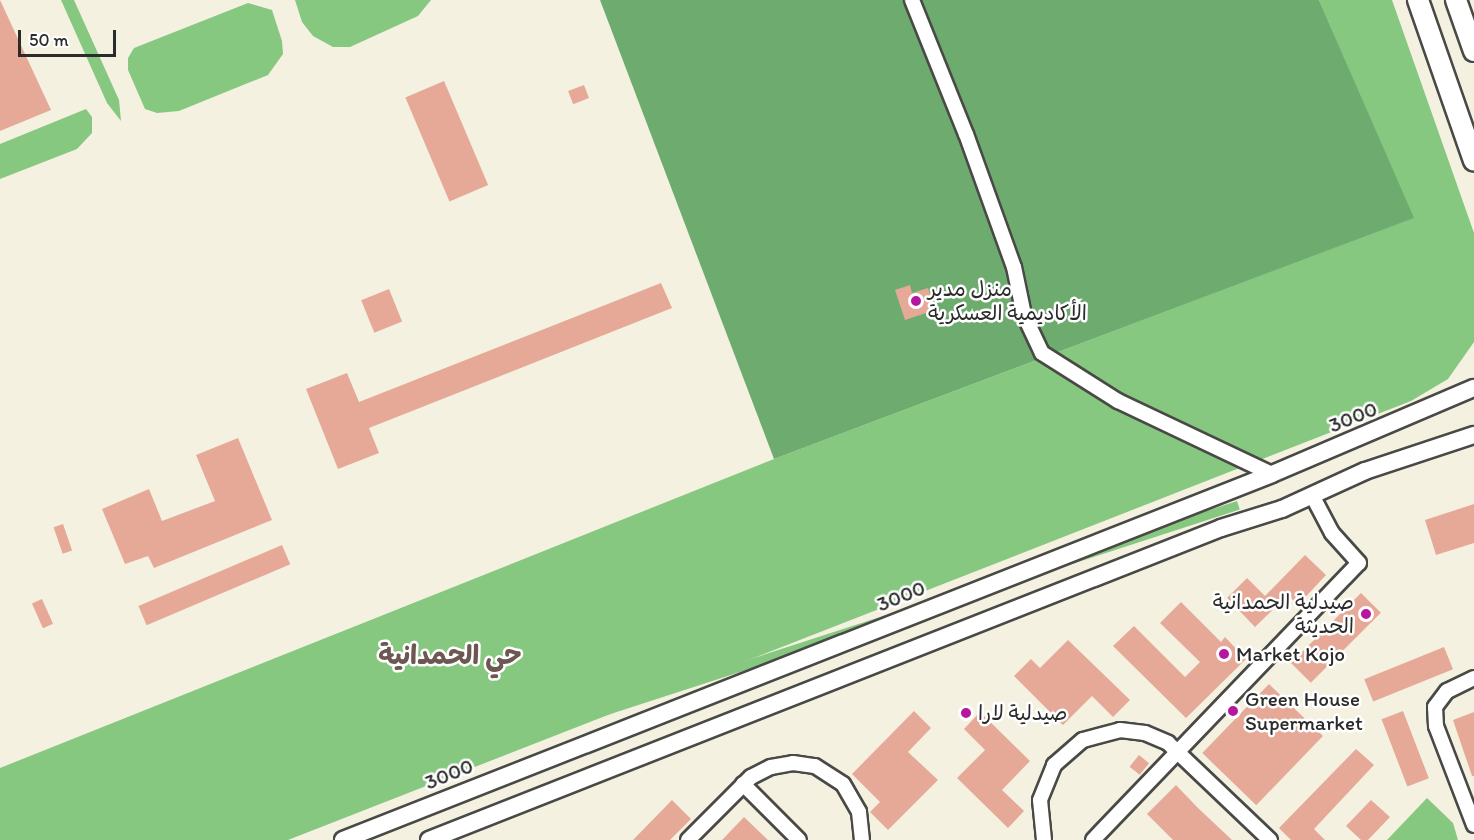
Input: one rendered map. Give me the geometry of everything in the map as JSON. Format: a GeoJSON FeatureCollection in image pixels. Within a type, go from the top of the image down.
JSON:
{"type":"FeatureCollection","features":[{"type":"Feature","properties":{"kind":"main road"},"geometry":{"type":"LineString","coordinates":[[1418,0],[1474,161]]}},
{"type":"Feature","properties":{"kind":"main road"},"geometry":{"type":"LineString","coordinates":[[1456,0],[1474,51]]}},
{"type":"Feature","properties":{"kind":"street"},"geometry":{"type":"LineString","coordinates":[[912,0],[966,134],[1014,267],[1024,315],[1042,352],[1119,400],[1272,474]]}},
{"type":"Feature","properties":{"kind":"street","name":"3000"},"geometry":{"type":"LineString","coordinates":[[343,840],[1272,474],[1474,388]]}},
{"type":"Feature","properties":{"kind":"street"},"geometry":{"type":"LineString","coordinates":[[429,840],[1312,495],[1365,471],[1474,435]]}},
{"type":"Feature","properties":{"kind":"street"},"geometry":{"type":"LineString","coordinates":[[1092,840],[1359,563],[1332,533],[1312,495]]}},
{"type":"Feature","properties":{"kind":"street"},"geometry":{"type":"LineString","coordinates":[[1474,678],[1447,691],[1435,707],[1436,726],[1474,825]]}},
{"type":"Feature","properties":{"kind":"street"},"geometry":{"type":"LineString","coordinates":[[1044,840],[1040,813],[1043,788],[1054,765],[1072,747],[1095,735],[1120,730],[1157,737],[1178,751],[1270,840]]}},
{"type":"Feature","properties":{"kind":"street"},"geometry":{"type":"LineString","coordinates":[[688,840],[743,784],[761,771],[782,764],[804,764],[825,771],[843,784],[855,801],[862,840]]}},
{"type":"Feature","properties":{"kind":"street"},"geometry":{"type":"LineString","coordinates":[[743,784],[799,840]]}},
{"type":"Feature","properties":{"kind":"green space"},"geometry":{"type":"Polygon","coordinates":[[[61,0],[74,0],[119,100],[121,121],[107,103],[61,0]]]}},
{"type":"Feature","properties":{"kind":"green space"},"geometry":{"type":"Polygon","coordinates":[[[295,0],[431,0],[418,16],[350,47],[333,47],[313,36],[302,22],[295,0]]]}},
{"type":"Feature","properties":{"kind":"green space"},"geometry":{"type":"Polygon","coordinates":[[[600,0],[1319,0],[1414,218],[774,459],[600,0]]]}},
{"type":"Feature","properties":{"kind":"green space"},"geometry":{"type":"Polygon","coordinates":[[[1319,0],[1392,0],[1474,233],[1474,342],[1448,379],[1411,401],[288,840],[0,840],[0,768],[774,459],[1413,218],[1319,0]]]}},
{"type":"Feature","properties":{"kind":"green space"},"geometry":{"type":"Polygon","coordinates":[[[248,3],[272,10],[282,41],[283,54],[268,75],[179,111],[157,113],[145,109],[128,70],[128,58],[134,48],[248,3]]]}},
{"type":"Feature","properties":{"kind":"green space"},"geometry":{"type":"Polygon","coordinates":[[[86,109],[92,117],[92,133],[77,149],[0,179],[0,144],[86,109]]]}},
{"type":"Feature","properties":{"kind":"green space"},"geometry":{"type":"Polygon","coordinates":[[[1237,501],[1240,510],[359,796],[356,787],[1237,501]]]}},
{"type":"Feature","properties":{"kind":"green space"},"geometry":{"type":"Polygon","coordinates":[[[1427,798],[1453,823],[1458,840],[1387,840],[1427,798]]]}},
{"type":"Feature","properties":{"kind":"building"},"geometry":{"type":"Polygon","coordinates":[[[0,0],[51,110],[0,131],[0,0]]]}},
{"type":"Feature","properties":{"kind":"building"},"geometry":{"type":"Polygon","coordinates":[[[444,81],[488,185],[449,201],[405,97],[444,81]]]}},
{"type":"Feature","properties":{"kind":"building"},"geometry":{"type":"Polygon","coordinates":[[[584,85],[589,98],[573,104],[568,91],[584,85]]]}},
{"type":"Feature","properties":{"kind":"building"},"geometry":{"type":"Polygon","coordinates":[[[661,283],[672,308],[369,428],[379,453],[338,469],[306,389],[347,373],[359,402],[661,283]]]}},
{"type":"Feature","properties":{"kind":"building","name":"منزل مدير الأكاديمية العسكرية"},"geometry":{"type":"Polygon","coordinates":[[[910,285],[912,293],[928,288],[935,310],[905,320],[895,290],[910,285]]]}},
{"type":"Feature","properties":{"kind":"building"},"geometry":{"type":"Polygon","coordinates":[[[389,289],[402,321],[374,333],[361,300],[389,289]]]}},
{"type":"Feature","properties":{"kind":"building"},"geometry":{"type":"Polygon","coordinates":[[[238,438],[272,520],[154,568],[148,556],[125,564],[102,509],[149,489],[162,521],[215,501],[196,455],[238,438]]]}},
{"type":"Feature","properties":{"kind":"building"},"geometry":{"type":"Polygon","coordinates":[[[1474,504],[1474,543],[1436,555],[1425,520],[1474,504]]]}},
{"type":"Feature","properties":{"kind":"building"},"geometry":{"type":"Polygon","coordinates":[[[63,524],[72,550],[63,554],[54,527],[63,524]]]}},
{"type":"Feature","properties":{"kind":"building"},"geometry":{"type":"Polygon","coordinates":[[[282,545],[290,564],[147,625],[138,606],[282,545]]]}},
{"type":"Feature","properties":{"kind":"building"},"geometry":{"type":"Polygon","coordinates":[[[1305,555],[1326,575],[1298,605],[1288,595],[1255,627],[1227,598],[1247,578],[1265,596],[1305,555]]]}},
{"type":"Feature","properties":{"kind":"building"},"geometry":{"type":"Polygon","coordinates":[[[1361,593],[1381,613],[1311,683],[1291,663],[1361,593]]]}},
{"type":"Feature","properties":{"kind":"building"},"geometry":{"type":"Polygon","coordinates":[[[42,599],[53,624],[43,628],[32,603],[42,599]]]}},
{"type":"Feature","properties":{"kind":"building"},"geometry":{"type":"Polygon","coordinates":[[[1181,602],[1221,642],[1225,637],[1246,659],[1186,718],[1113,646],[1134,626],[1185,677],[1200,662],[1160,623],[1181,602]]]}},
{"type":"Feature","properties":{"kind":"building"},"geometry":{"type":"Polygon","coordinates":[[[1068,640],[1130,700],[1113,717],[1092,696],[1063,725],[1014,676],[1031,659],[1040,668],[1068,640]]]}},
{"type":"Feature","properties":{"kind":"building"},"geometry":{"type":"Polygon","coordinates":[[[1444,647],[1453,669],[1373,701],[1364,679],[1444,647]]]}},
{"type":"Feature","properties":{"kind":"building"},"geometry":{"type":"Polygon","coordinates":[[[1269,684],[1323,736],[1256,805],[1202,753],[1269,684]]]}},
{"type":"Feature","properties":{"kind":"building"},"geometry":{"type":"Polygon","coordinates":[[[914,711],[931,728],[908,752],[938,780],[888,830],[870,812],[880,802],[852,774],[914,711]]]}},
{"type":"Feature","properties":{"kind":"building"},"geometry":{"type":"Polygon","coordinates":[[[1403,711],[1429,778],[1407,786],[1382,719],[1403,711]]]}},
{"type":"Feature","properties":{"kind":"building"},"geometry":{"type":"Polygon","coordinates":[[[980,712],[1030,761],[1002,790],[1024,811],[1008,828],[957,778],[985,750],[964,729],[980,712]]]}},
{"type":"Feature","properties":{"kind":"building"},"geometry":{"type":"Polygon","coordinates":[[[1474,712],[1474,776],[1472,776],[1453,720],[1474,712]]]}},
{"type":"Feature","properties":{"kind":"building"},"geometry":{"type":"Polygon","coordinates":[[[1356,749],[1374,765],[1314,829],[1325,840],[1291,840],[1279,828],[1356,749]]]}},
{"type":"Feature","properties":{"kind":"building"},"geometry":{"type":"Polygon","coordinates":[[[1139,755],[1149,763],[1140,775],[1130,767],[1139,755]]]}},
{"type":"Feature","properties":{"kind":"building"},"geometry":{"type":"Polygon","coordinates":[[[1176,785],[1232,840],[1173,840],[1147,814],[1176,785]]]}},
{"type":"Feature","properties":{"kind":"building"},"geometry":{"type":"Polygon","coordinates":[[[672,800],[691,819],[670,840],[633,840],[672,800]]]}},
{"type":"Feature","properties":{"kind":"building"},"geometry":{"type":"Polygon","coordinates":[[[1371,800],[1390,817],[1368,840],[1361,840],[1346,826],[1371,800]]]}},
{"type":"Feature","properties":{"kind":"building"},"geometry":{"type":"Polygon","coordinates":[[[744,817],[768,840],[722,840],[744,817]]]}},
{"type":"Feature","properties":{"kind":"place","name":"منزل مدير الأكاديمية العسكرية"},"geometry":{"type":"Point","coordinates":[916,301]}},
{"type":"Feature","properties":{"kind":"place","name":"صيدلية الحمدانية الحديثة"},"geometry":{"type":"Point","coordinates":[1366,614]}},
{"type":"Feature","properties":{"kind":"place","name":"Market Kojo"},"geometry":{"type":"Point","coordinates":[1224,654]}},
{"type":"Feature","properties":{"kind":"place","name":"Green House Supermarket"},"geometry":{"type":"Point","coordinates":[1233,711]}},
{"type":"Feature","properties":{"kind":"place","name":"صيدلية لارا"},"geometry":{"type":"Point","coordinates":[966,713]}},
{"type":"Feature","properties":{"kind":"district","name":"حي الحمدانية"},"geometry":{"type":"Point","coordinates":[450,655]}}]}
